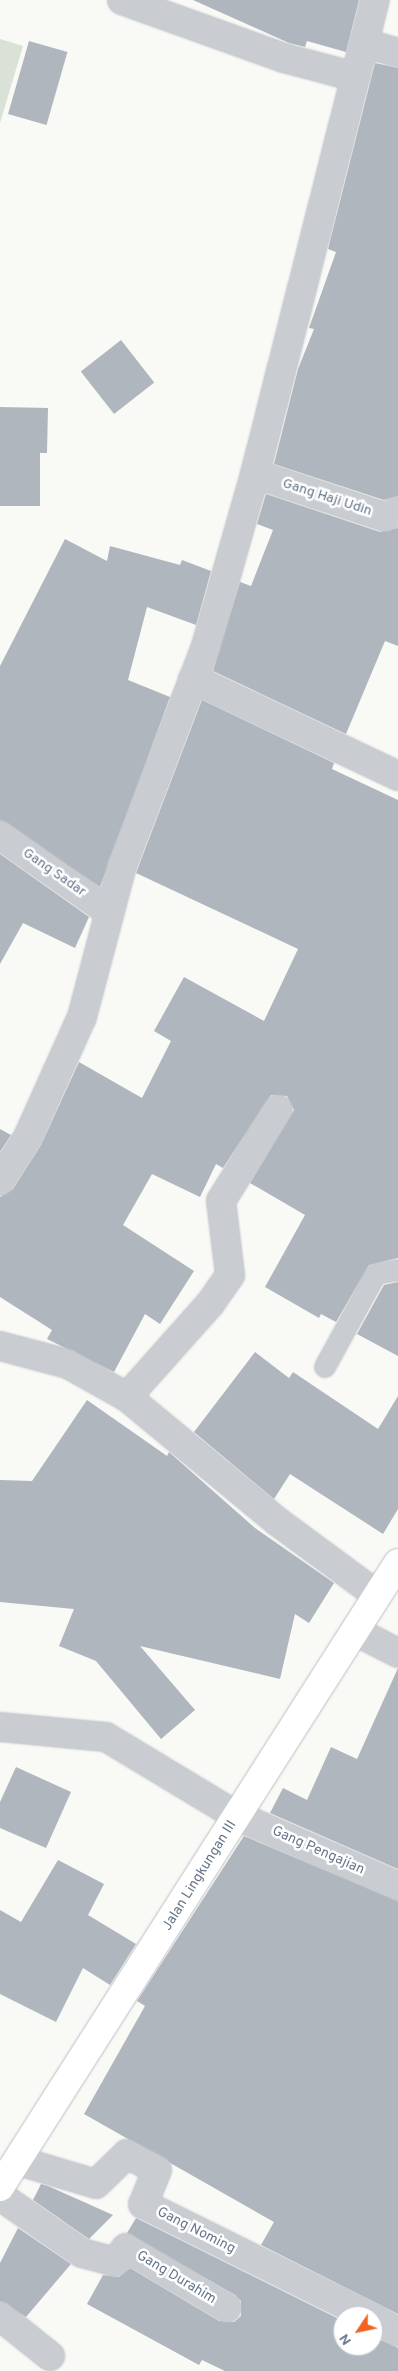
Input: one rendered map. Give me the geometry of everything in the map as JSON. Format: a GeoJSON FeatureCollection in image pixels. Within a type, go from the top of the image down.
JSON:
{"type":"FeatureCollection","features":[{"type":"Feature","properties":{"kind":"street"},"geometry":{"type":"LineString","coordinates":[[122,0],[284,58],[356,77]]}},
{"type":"Feature","properties":{"kind":"street"},"geometry":{"type":"LineString","coordinates":[[0,1181],[28,1137],[82,1017],[108,911],[194,678],[256,474],[375,0]]}},
{"type":"Feature","properties":{"kind":"street"},"geometry":{"type":"LineString","coordinates":[[364,43],[398,53]]}},
{"type":"Feature","properties":{"kind":"street","name":"Gang Haji Udin"},"geometry":{"type":"LineString","coordinates":[[256,474],[385,517],[398,511]]}},
{"type":"Feature","properties":{"kind":"street"},"geometry":{"type":"LineString","coordinates":[[194,678],[398,776]]}},
{"type":"Feature","properties":{"kind":"street","name":"Gang Sadar"},"geometry":{"type":"LineString","coordinates":[[0,836],[108,911]]}},
{"type":"Feature","properties":{"kind":"street"},"geometry":{"type":"LineString","coordinates":[[127,1397],[210,1304],[230,1275],[221,1201],[278,1109]]}},
{"type":"Feature","properties":{"kind":"street"},"geometry":{"type":"LineString","coordinates":[[0,1346],[68,1364],[127,1397],[278,1522],[377,1595]]}},
{"type":"Feature","properties":{"kind":"street","name":"Jalan Lingkungan III"},"geometry":{"type":"LineString","coordinates":[[0,2187],[19,2161],[398,1563]]}},
{"type":"Feature","properties":{"kind":"street"},"geometry":{"type":"LineString","coordinates":[[355,1631],[398,1653]]}},
{"type":"Feature","properties":{"kind":"street","name":"Gang Pengajian"},"geometry":{"type":"LineString","coordinates":[[0,1727],[106,1737],[238,1816],[398,1886]]}},
{"type":"Feature","properties":{"kind":"street","name":"Gang Noming"},"geometry":{"type":"LineString","coordinates":[[19,2161],[96,2184],[127,2154],[158,2170],[144,2204],[349,2306]]}},
{"type":"Feature","properties":{"kind":"street","name":"Gang Durahim"},"geometry":{"type":"LineString","coordinates":[[0,2196],[82,2253],[115,2262],[126,2248],[227,2308]]}},
{"type":"Feature","properties":{"kind":"street"},"geometry":{"type":"LineString","coordinates":[[0,2316],[50,2356]]}},
{"type":"Feature","properties":{"kind":"street"},"geometry":{"type":"LineString","coordinates":[[383,2324],[398,2332]]}},
{"type":"Feature","properties":{"kind":"lane"},"geometry":{"type":"LineString","coordinates":[[324,1367],[376,1274],[398,1270]]}},
{"type":"Feature","properties":{"kind":"shaded area"},"geometry":{"type":"Polygon","coordinates":[[[0,39],[23,46],[0,123],[0,39]]]}},
{"type":"Feature","properties":{"kind":"building"},"geometry":{"type":"Polygon","coordinates":[[[193,0],[359,0],[346,52],[307,41],[305,47],[289,43],[193,0]]]}},
{"type":"Feature","properties":{"kind":"building"},"geometry":{"type":"Polygon","coordinates":[[[29,41],[67,52],[47,125],[8,114],[29,41]]]}},
{"type":"Feature","properties":{"kind":"building"},"geometry":{"type":"Polygon","coordinates":[[[375,63],[398,68],[398,496],[384,500],[274,464],[298,369],[314,329],[309,328],[336,252],[328,249],[375,63]]]}},
{"type":"Feature","properties":{"kind":"building"},"geometry":{"type":"Polygon","coordinates":[[[121,340],[154,383],[114,414],[81,371],[121,340]]]}},
{"type":"Feature","properties":{"kind":"building"},"geometry":{"type":"Polygon","coordinates":[[[0,407],[48,408],[47,453],[40,453],[40,506],[0,506],[0,407]]]}},
{"type":"Feature","properties":{"kind":"building"},"geometry":{"type":"Polygon","coordinates":[[[266,494],[380,532],[398,528],[398,646],[385,641],[346,734],[213,671],[240,582],[251,586],[273,530],[257,524],[266,494]]]}},
{"type":"Feature","properties":{"kind":"building"},"geometry":{"type":"Polygon","coordinates":[[[65,539],[107,561],[110,546],[180,565],[182,560],[211,571],[196,625],[147,607],[128,680],[170,697],[100,887],[0,820],[0,666],[65,539]]]}},
{"type":"Feature","properties":{"kind":"building"},"geometry":{"type":"Polygon","coordinates":[[[202,700],[334,763],[332,769],[398,800],[398,1258],[369,1265],[336,1322],[321,1314],[319,1318],[265,1287],[305,1215],[250,1183],[294,1110],[287,1096],[271,1095],[223,1168],[216,1164],[200,1197],[152,1174],[123,1225],[194,1271],[160,1324],[145,1314],[114,1372],[47,1339],[52,1330],[0,1297],[0,1197],[13,1189],[41,1145],[79,1062],[142,1098],[171,1041],[154,1031],[184,977],[264,1021],[298,949],[136,873],[202,700]]]}},
{"type":"Feature","properties":{"kind":"building"},"geometry":{"type":"Polygon","coordinates":[[[0,854],[89,917],[75,948],[23,923],[0,964],[0,854]]]}},
{"type":"Feature","properties":{"kind":"building"},"geometry":{"type":"Polygon","coordinates":[[[0,1129],[11,1135],[0,1152],[0,1129]]]}},
{"type":"Feature","properties":{"kind":"building"},"geometry":{"type":"Polygon","coordinates":[[[398,1282],[398,1356],[357,1334],[384,1285],[398,1282]]]}},
{"type":"Feature","properties":{"kind":"building"},"geometry":{"type":"Polygon","coordinates":[[[255,1352],[289,1378],[293,1372],[378,1429],[398,1396],[398,1509],[383,1534],[290,1474],[274,1499],[194,1432],[255,1352]]]}},
{"type":"Feature","properties":{"kind":"building"},"geometry":{"type":"Polygon","coordinates":[[[87,1400],[167,1456],[169,1452],[255,1528],[334,1583],[309,1623],[295,1614],[280,1679],[140,1646],[195,1710],[161,1739],[96,1661],[59,1646],[74,1609],[0,1602],[0,1480],[32,1481],[87,1400]]]}},
{"type":"Feature","properties":{"kind":"building"},"geometry":{"type":"Polygon","coordinates":[[[398,1668],[398,1869],[270,1813],[283,1788],[307,1800],[331,1747],[357,1759],[398,1668]]]}},
{"type":"Feature","properties":{"kind":"building"},"geometry":{"type":"Polygon","coordinates":[[[16,1767],[71,1792],[46,1848],[0,1828],[0,1802],[16,1767]]]}},
{"type":"Feature","properties":{"kind":"building"},"geometry":{"type":"Polygon","coordinates":[[[244,1836],[398,1901],[398,2314],[261,2245],[274,2222],[84,2114],[145,2006],[137,2001],[244,1836]]]}},
{"type":"Feature","properties":{"kind":"building"},"geometry":{"type":"Polygon","coordinates":[[[58,1860],[104,1884],[88,1915],[136,1944],[110,1985],[83,1968],[56,2022],[0,1994],[0,1910],[21,1922],[58,1860]]]}},
{"type":"Feature","properties":{"kind":"building"},"geometry":{"type":"Polygon","coordinates":[[[41,2184],[113,2215],[89,2239],[33,2200],[41,2184]]]}},
{"type":"Feature","properties":{"kind":"building"},"geometry":{"type":"Polygon","coordinates":[[[136,2218],[333,2316],[333,2356],[383,2356],[383,2341],[398,2348],[398,2371],[225,2371],[202,2360],[199,2365],[87,2304],[103,2275],[119,2277],[130,2268],[219,2321],[234,2322],[241,2316],[241,2301],[235,2295],[127,2233],[136,2218]]]}},
{"type":"Feature","properties":{"kind":"building"},"geometry":{"type":"Polygon","coordinates":[[[18,2228],[71,2264],[26,2317],[0,2301],[0,2263],[18,2228]]]}}]}
